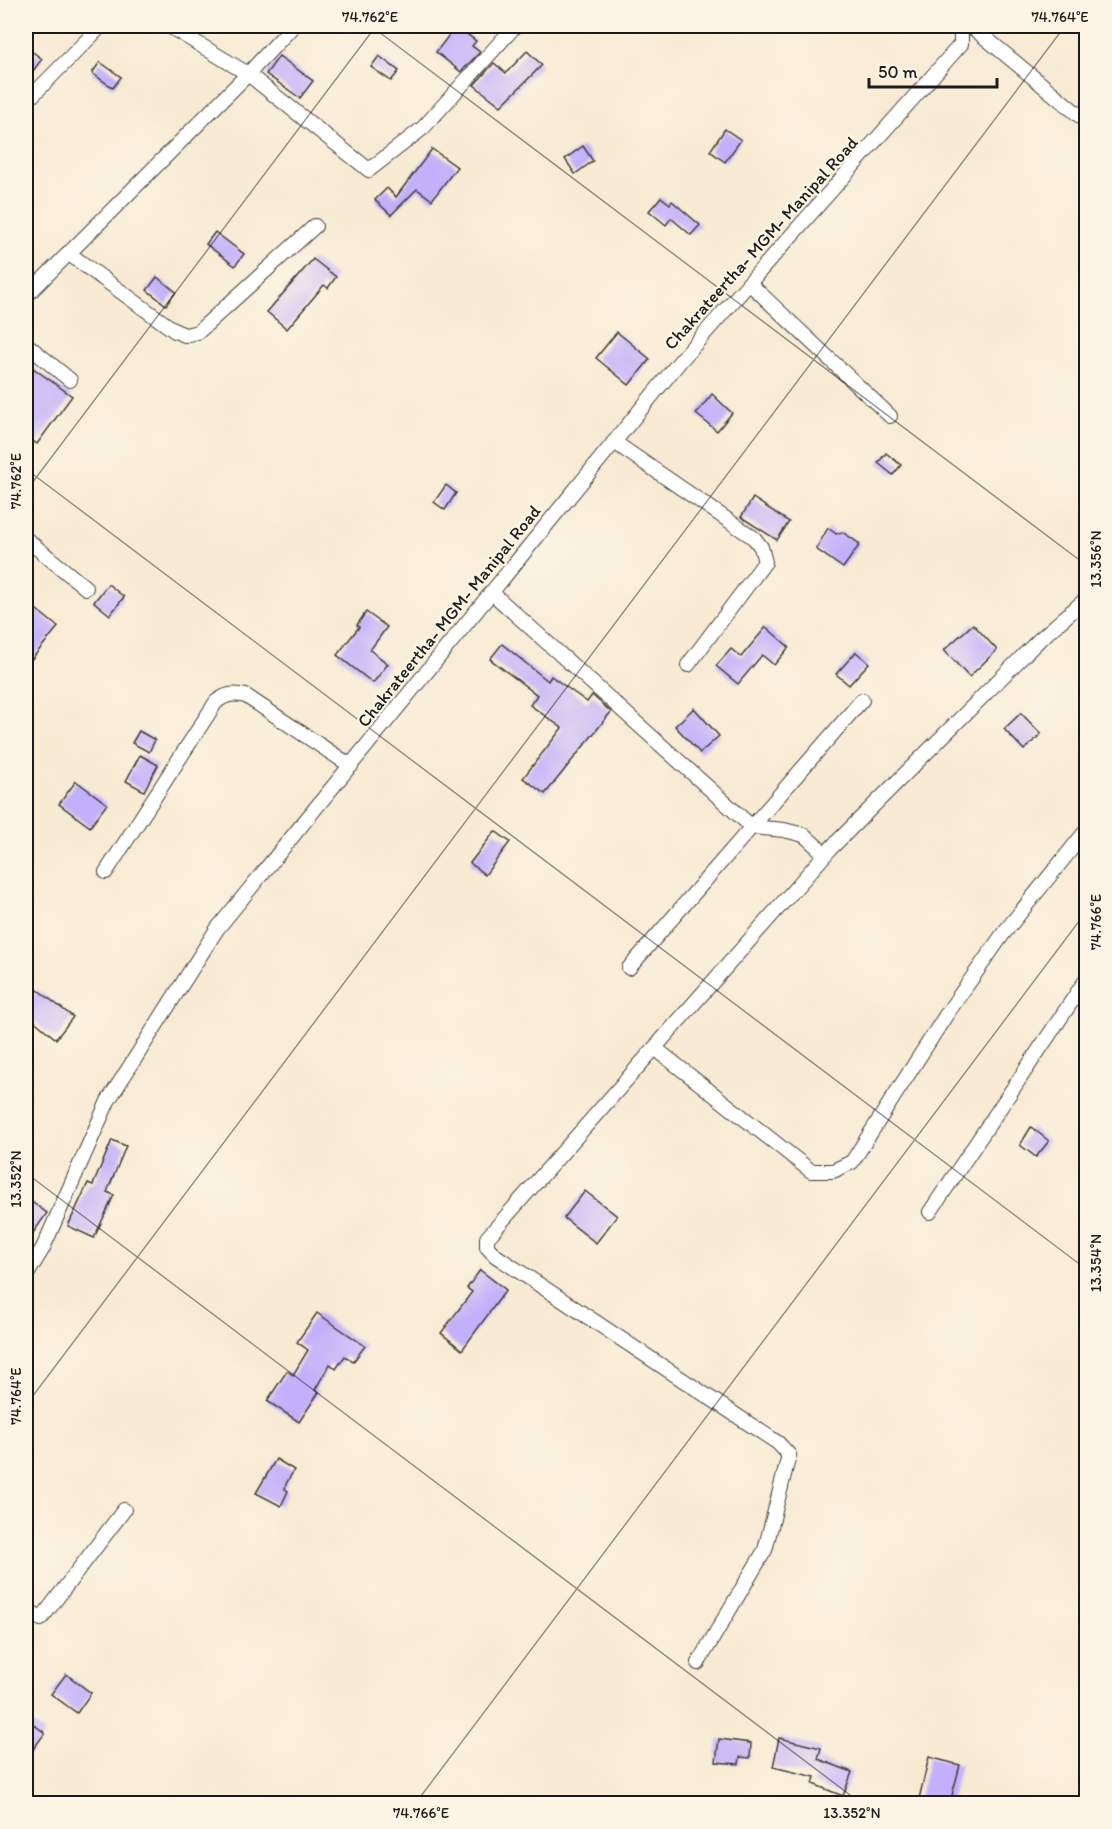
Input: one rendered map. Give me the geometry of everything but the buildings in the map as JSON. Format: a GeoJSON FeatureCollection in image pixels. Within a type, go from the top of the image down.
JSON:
{"type":"FeatureCollection","features":[{"type":"Feature","properties":{"kind":"street"},"geometry":{"type":"LineString","coordinates":[[26,102],[101,26]]}},
{"type":"Feature","properties":{"kind":"street"},"geometry":{"type":"LineString","coordinates":[[169,26],[248,74],[369,170],[423,128],[515,26]]}},
{"type":"Feature","properties":{"kind":"street"},"geometry":{"type":"LineString","coordinates":[[26,296],[248,74],[292,26]]}},
{"type":"Feature","properties":{"kind":"street","name":"Chakrateertha- MGM- Manipal Road"},"geometry":{"type":"LineString","coordinates":[[26,1276],[43,1248],[108,1101],[218,929],[681,360],[961,44],[961,26]]}},
{"type":"Feature","properties":{"kind":"street"},"geometry":{"type":"LineString","coordinates":[[970,26],[1084,114]]}},
{"type":"Feature","properties":{"kind":"street"},"geometry":{"type":"LineString","coordinates":[[68,253],[175,331],[185,335],[198,332],[315,226]]}},
{"type":"Feature","properties":{"kind":"street"},"geometry":{"type":"LineString","coordinates":[[749,283],[890,416]]}},
{"type":"Feature","properties":{"kind":"street"},"geometry":{"type":"LineString","coordinates":[[26,344],[69,380]]}},
{"type":"Feature","properties":{"kind":"street"},"geometry":{"type":"LineString","coordinates":[[614,442],[754,538],[761,547],[765,562],[688,665]]}},
{"type":"Feature","properties":{"kind":"street"},"geometry":{"type":"LineString","coordinates":[[26,539],[86,588]]}},
{"type":"Feature","properties":{"kind":"street"},"geometry":{"type":"LineString","coordinates":[[491,592],[752,826],[804,835],[825,854]]}},
{"type":"Feature","properties":{"kind":"street"},"geometry":{"type":"LineString","coordinates":[[698,1663],[765,1550],[789,1455],[778,1443],[496,1256],[487,1247],[487,1238],[656,1049],[825,854],[1039,640],[1086,598]]}},
{"type":"Feature","properties":{"kind":"street"},"geometry":{"type":"LineString","coordinates":[[106,872],[216,702],[224,696],[235,694],[246,696],[351,766]]}},
{"type":"Feature","properties":{"kind":"street"},"geometry":{"type":"LineString","coordinates":[[629,968],[862,700]]}},
{"type":"Feature","properties":{"kind":"street"},"geometry":{"type":"LineString","coordinates":[[656,1049],[811,1171],[833,1171],[852,1162],[982,963],[1086,831]]}},
{"type":"Feature","properties":{"kind":"street"},"geometry":{"type":"LineString","coordinates":[[930,1212],[1086,980]]}},
{"type":"Feature","properties":{"kind":"street"},"geometry":{"type":"LineString","coordinates":[[26,1608],[41,1618],[124,1510]]}}]}
